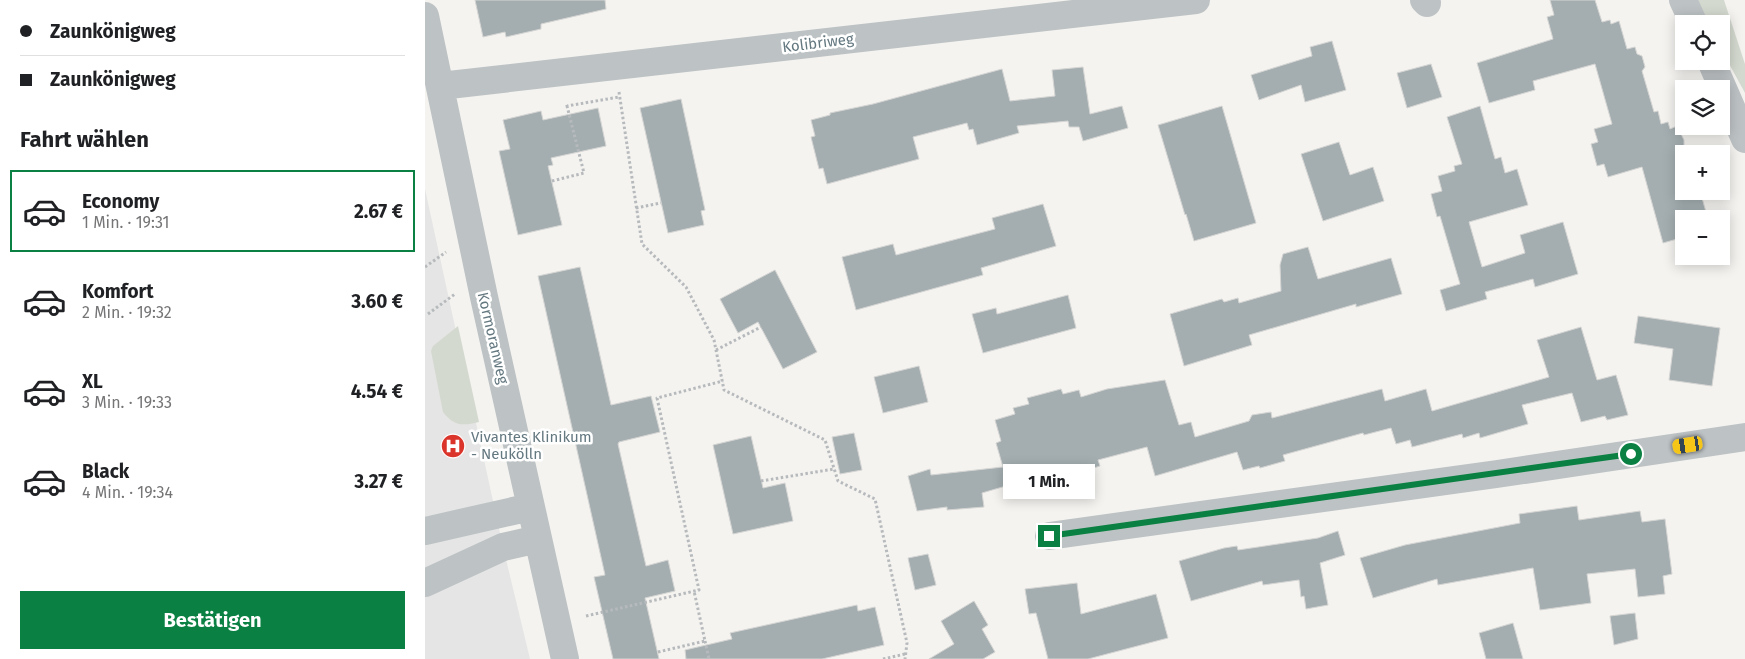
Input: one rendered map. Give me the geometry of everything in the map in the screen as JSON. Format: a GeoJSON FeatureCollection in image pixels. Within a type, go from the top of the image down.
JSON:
{"type":"FeatureCollection","features":[{"type":"Feature","properties":{"kind":"street","name":"Kolibriweg"},"geometry":{"type":"LineString","coordinates":[[440,86],[1196,0]]}},
{"type":"Feature","properties":{"kind":"street"},"geometry":{"type":"LineString","coordinates":[[1683,0],[1690,15]]}},
{"type":"Feature","properties":{"kind":"street","name":"Kormoranweg"},"geometry":{"type":"LineString","coordinates":[[425,16],[484,297],[565,659]]}},
{"type":"Feature","properties":{"kind":"street"},"geometry":{"type":"LineString","coordinates":[[1715,70],[1745,139]]}},
{"type":"Feature","properties":{"kind":"street"},"geometry":{"type":"LineString","coordinates":[[1049,536],[1497,474],[1745,437]]}},
{"type":"Feature","properties":{"kind":"street"},"geometry":{"type":"LineString","coordinates":[[425,531],[531,507]]}},
{"type":"Feature","properties":{"kind":"street"},"geometry":{"type":"LineString","coordinates":[[425,583],[503,546],[539,539]]}},
{"type":"Feature","properties":{"kind":"path"},"geometry":{"type":"LineString","coordinates":[[617,84],[642,244],[686,287],[714,340],[724,390],[825,440],[838,481],[875,499],[907,643],[905,659]]}},
{"type":"Feature","properties":{"kind":"path"},"geometry":{"type":"LineString","coordinates":[[567,106],[619,97]]}},
{"type":"Feature","properties":{"kind":"path"},"geometry":{"type":"LineString","coordinates":[[552,180],[584,173],[566,98]]}},
{"type":"Feature","properties":{"kind":"path"},"geometry":{"type":"LineString","coordinates":[[636,208],[661,203]]}},
{"type":"Feature","properties":{"kind":"path"},"geometry":{"type":"LineString","coordinates":[[425,267],[446,252]]}},
{"type":"Feature","properties":{"kind":"path"},"geometry":{"type":"LineString","coordinates":[[428,314],[455,294]]}},
{"type":"Feature","properties":{"kind":"path"},"geometry":{"type":"LineString","coordinates":[[716,350],[761,326]]}},
{"type":"Feature","properties":{"kind":"path"},"geometry":{"type":"LineString","coordinates":[[586,616],[699,590],[657,398],[723,381]]}},
{"type":"Feature","properties":{"kind":"path"},"geometry":{"type":"LineString","coordinates":[[761,482],[835,469]]}},
{"type":"Feature","properties":{"kind":"path"},"geometry":{"type":"LineString","coordinates":[[694,591],[709,659]]}},
{"type":"Feature","properties":{"kind":"path"},"geometry":{"type":"LineString","coordinates":[[658,652],[705,641]]}},
{"type":"Feature","properties":{"kind":"path"},"geometry":{"type":"LineString","coordinates":[[883,659],[905,654]]}},
{"type":"Feature","properties":{"kind":"shaded area"},"geometry":{"type":"Polygon","coordinates":[[[1698,0],[1724,0],[1729,15],[1705,15],[1698,0]]]}},
{"type":"Feature","properties":{"kind":"shaded area"},"geometry":{"type":"Polygon","coordinates":[[[1730,18],[1745,64],[1745,93],[1730,66],[1730,18]]]}},
{"type":"Feature","properties":{"kind":"shaded area","name":"Vivantes Klinikum - Neukölln"},"geometry":{"type":"Polygon","coordinates":[[[425,189],[503,547],[530,659],[425,659],[425,189]]]}},
{"type":"Feature","properties":{"kind":"shaded area"},"geometry":{"type":"Polygon","coordinates":[[[458,326],[479,422],[468,424],[459,424],[451,420],[443,412],[431,351],[433,346],[458,326]]]}},
{"type":"Feature","properties":{"kind":"building"},"geometry":{"type":"Polygon","coordinates":[[[475,0],[605,0],[606,9],[541,24],[541,29],[506,37],[505,32],[483,37],[475,0]]]}},
{"type":"Feature","properties":{"kind":"building"},"geometry":{"type":"Polygon","coordinates":[[[1550,0],[1595,0],[1602,22],[1610,20],[1611,24],[1619,21],[1627,49],[1635,47],[1637,54],[1642,56],[1645,67],[1642,71],[1654,112],[1658,111],[1661,124],[1668,122],[1670,129],[1675,127],[1675,135],[1682,135],[1684,140],[1684,145],[1675,145],[1675,200],[1703,200],[1705,210],[1675,210],[1675,240],[1663,243],[1642,167],[1608,177],[1604,164],[1597,166],[1591,144],[1598,142],[1594,129],[1612,124],[1595,64],[1533,81],[1535,90],[1489,103],[1477,63],[1553,39],[1547,17],[1554,15],[1550,0]]]}},
{"type":"Feature","properties":{"kind":"building"},"geometry":{"type":"Polygon","coordinates":[[[1332,41],[1346,90],[1305,102],[1301,85],[1259,100],[1251,75],[1312,56],[1310,47],[1332,41]]]}},
{"type":"Feature","properties":{"kind":"building"},"geometry":{"type":"Polygon","coordinates":[[[1431,64],[1442,97],[1407,108],[1397,73],[1431,64]]]}},
{"type":"Feature","properties":{"kind":"building"},"geometry":{"type":"Polygon","coordinates":[[[1083,67],[1090,114],[1122,106],[1128,128],[1083,141],[1079,127],[1069,127],[1068,121],[1017,126],[1019,133],[977,145],[973,129],[969,130],[967,123],[913,137],[919,159],[827,184],[823,168],[819,169],[811,137],[815,136],[811,120],[830,115],[830,113],[873,104],[1002,69],[1010,101],[1055,96],[1052,70],[1083,67]]]}},
{"type":"Feature","properties":{"kind":"building"},"geometry":{"type":"Polygon","coordinates":[[[681,99],[705,210],[701,211],[704,225],[668,233],[640,108],[681,99]]]}},
{"type":"Feature","properties":{"kind":"building"},"geometry":{"type":"Polygon","coordinates":[[[1222,106],[1256,223],[1194,241],[1158,125],[1222,106]]]}},
{"type":"Feature","properties":{"kind":"building"},"geometry":{"type":"Polygon","coordinates":[[[1480,106],[1495,159],[1501,157],[1505,173],[1517,169],[1528,205],[1469,222],[1482,267],[1525,253],[1520,235],[1563,222],[1578,274],[1535,287],[1533,279],[1485,292],[1487,299],[1446,311],[1440,290],[1460,284],[1440,216],[1437,217],[1431,194],[1442,191],[1438,176],[1455,171],[1454,166],[1462,164],[1447,117],[1480,106]]]}},
{"type":"Feature","properties":{"kind":"building"},"geometry":{"type":"Polygon","coordinates":[[[598,108],[606,146],[551,158],[553,165],[548,166],[562,225],[518,235],[499,151],[510,149],[503,120],[541,111],[543,120],[598,108]]]}},
{"type":"Feature","properties":{"kind":"building"},"geometry":{"type":"Polygon","coordinates":[[[1339,142],[1350,175],[1373,167],[1384,201],[1323,221],[1301,154],[1339,142]]]}},
{"type":"Feature","properties":{"kind":"building"},"geometry":{"type":"Polygon","coordinates":[[[1043,204],[1056,246],[981,268],[983,275],[856,310],[842,257],[893,244],[896,255],[995,229],[992,218],[1043,204]]]}},
{"type":"Feature","properties":{"kind":"building"},"geometry":{"type":"Polygon","coordinates":[[[1308,247],[1318,279],[1391,258],[1402,294],[1356,307],[1356,304],[1249,335],[1252,345],[1184,366],[1170,314],[1222,299],[1224,302],[1238,298],[1239,303],[1281,291],[1280,265],[1283,254],[1308,247]]]}},
{"type":"Feature","properties":{"kind":"building"},"geometry":{"type":"Polygon","coordinates":[[[580,267],[611,405],[651,396],[660,432],[619,442],[618,444],[646,566],[668,560],[675,591],[645,598],[659,659],[613,659],[594,577],[605,575],[538,276],[580,267]]]}},
{"type":"Feature","properties":{"kind":"building"},"geometry":{"type":"Polygon","coordinates":[[[775,270],[817,352],[783,369],[758,322],[738,333],[720,299],[775,270]]]}},
{"type":"Feature","properties":{"kind":"building"},"geometry":{"type":"Polygon","coordinates":[[[1068,295],[1076,328],[983,353],[972,314],[996,308],[997,314],[1068,295]]]}},
{"type":"Feature","properties":{"kind":"building"},"geometry":{"type":"Polygon","coordinates":[[[1638,316],[1720,328],[1712,386],[1669,380],[1673,349],[1634,343],[1638,316]]]}},
{"type":"Feature","properties":{"kind":"building"},"geometry":{"type":"Polygon","coordinates":[[[1581,327],[1597,380],[1616,375],[1628,415],[1607,420],[1605,416],[1581,422],[1572,393],[1522,405],[1528,424],[1480,438],[1479,433],[1463,438],[1462,434],[1412,447],[1410,440],[1396,444],[1391,428],[1364,435],[1363,433],[1283,455],[1285,461],[1260,468],[1259,466],[1243,470],[1237,452],[1155,476],[1147,447],[1098,460],[1100,466],[1084,471],[1086,477],[1051,486],[1050,480],[1034,485],[1033,478],[982,493],[984,507],[947,510],[947,507],[917,511],[908,476],[930,469],[931,475],[1003,467],[996,443],[1001,441],[995,420],[1015,414],[1013,408],[1029,404],[1027,398],[1061,389],[1063,394],[1079,390],[1081,397],[1107,389],[1165,380],[1179,425],[1191,422],[1195,437],[1249,421],[1252,415],[1271,412],[1272,418],[1382,389],[1385,401],[1426,389],[1432,411],[1549,377],[1537,340],[1581,327]]]}},
{"type":"Feature","properties":{"kind":"building"},"geometry":{"type":"Polygon","coordinates":[[[919,366],[928,402],[883,413],[874,377],[919,366]]]}},
{"type":"Feature","properties":{"kind":"building"},"geometry":{"type":"Polygon","coordinates":[[[854,433],[862,470],[840,474],[832,437],[854,433]]]}},
{"type":"Feature","properties":{"kind":"building"},"geometry":{"type":"Polygon","coordinates":[[[751,436],[763,488],[785,483],[793,521],[733,534],[713,445],[751,436]]]}},
{"type":"Feature","properties":{"kind":"building"},"geometry":{"type":"Polygon","coordinates":[[[1577,506],[1579,520],[1640,511],[1642,522],[1665,519],[1672,574],[1663,576],[1665,594],[1638,597],[1635,569],[1587,574],[1591,603],[1540,610],[1533,568],[1438,585],[1437,579],[1373,598],[1360,558],[1405,545],[1520,523],[1519,514],[1577,506]]]}},
{"type":"Feature","properties":{"kind":"building"},"geometry":{"type":"Polygon","coordinates":[[[1338,531],[1345,555],[1320,563],[1328,605],[1306,609],[1304,596],[1301,597],[1299,580],[1263,585],[1262,581],[1191,601],[1179,561],[1224,548],[1237,546],[1238,550],[1318,538],[1338,531]]]}},
{"type":"Feature","properties":{"kind":"building"},"geometry":{"type":"Polygon","coordinates":[[[928,554],[936,585],[915,590],[908,558],[928,554]]]}},
{"type":"Feature","properties":{"kind":"building"},"geometry":{"type":"Polygon","coordinates":[[[1077,583],[1081,614],[1156,594],[1168,638],[1088,659],[1048,659],[1036,613],[1029,614],[1025,589],[1077,583]]]}},
{"type":"Feature","properties":{"kind":"building"},"geometry":{"type":"Polygon","coordinates":[[[974,601],[988,625],[982,629],[995,652],[983,659],[929,659],[954,644],[941,621],[974,601]]]}},
{"type":"Feature","properties":{"kind":"building"},"geometry":{"type":"Polygon","coordinates":[[[857,605],[858,611],[875,607],[884,645],[822,659],[686,659],[685,650],[732,639],[730,633],[857,605]]]}},
{"type":"Feature","properties":{"kind":"building"},"geometry":{"type":"Polygon","coordinates":[[[1635,613],[1638,639],[1614,645],[1610,616],[1635,613]]]}},
{"type":"Feature","properties":{"kind":"building"},"geometry":{"type":"Polygon","coordinates":[[[1513,623],[1523,659],[1486,659],[1479,633],[1513,623]]]}},
{"type":"Feature","properties":{"kind":"place","name":"Vivantes Klinikum - Neukölln"},"geometry":{"type":"Point","coordinates":[453,446]}},
{"type":"Feature","properties":{"kind":"route"},"geometry":{"type":"LineString","coordinates":[[1049,536],[1631,454]]}}]}
